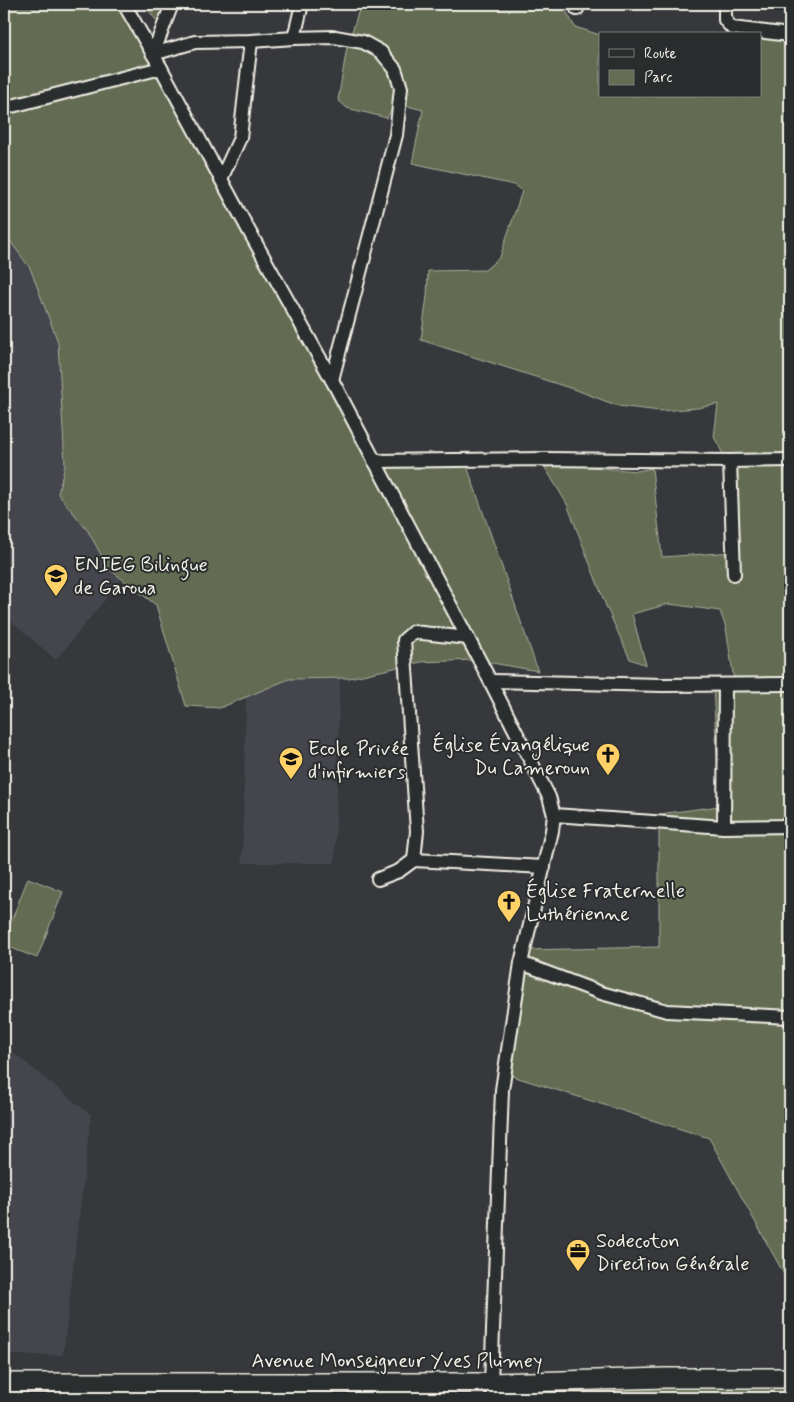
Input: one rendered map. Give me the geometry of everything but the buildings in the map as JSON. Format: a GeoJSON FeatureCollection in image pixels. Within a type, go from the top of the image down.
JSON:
{"type":"FeatureCollection","features":[{"type":"Feature","properties":{"kind":"main road","name":"Avenue Monseigneur Yves Plumey"},"geometry":{"type":"LineString","coordinates":[[4,1383],[87,1391],[493,1391],[665,1378],[790,1378]]}},
{"type":"Feature","properties":{"kind":"street"},"geometry":{"type":"LineString","coordinates":[[124,4],[332,380],[491,681],[549,796],[554,815],[544,867],[521,963],[502,1090],[493,1391]]}},
{"type":"Feature","properties":{"kind":"street"},"geometry":{"type":"LineString","coordinates":[[153,54],[172,4]]}},
{"type":"Feature","properties":{"kind":"street"},"geometry":{"type":"LineString","coordinates":[[294,38],[302,4]]}},
{"type":"Feature","properties":{"kind":"street"},"geometry":{"type":"LineString","coordinates":[[725,4],[725,20],[732,28],[790,35]]}},
{"type":"Feature","properties":{"kind":"street"},"geometry":{"type":"LineString","coordinates":[[153,54],[195,42],[335,36],[362,42],[381,52],[395,69],[401,88],[396,134],[332,380]]}},
{"type":"Feature","properties":{"kind":"street"},"geometry":{"type":"LineString","coordinates":[[221,179],[240,138],[251,41]]}},
{"type":"Feature","properties":{"kind":"street"},"geometry":{"type":"LineString","coordinates":[[4,108],[161,68]]}},
{"type":"Feature","properties":{"kind":"street"},"geometry":{"type":"LineString","coordinates":[[374,461],[546,459],[790,460]]}},
{"type":"Feature","properties":{"kind":"street"},"geometry":{"type":"LineString","coordinates":[[730,461],[734,574]]}},
{"type":"Feature","properties":{"kind":"street"},"geometry":{"type":"LineString","coordinates":[[414,860],[417,831],[404,640],[413,632],[468,638]]}},
{"type":"Feature","properties":{"kind":"street"},"geometry":{"type":"LineString","coordinates":[[491,681],[653,685],[790,684]]}},
{"type":"Feature","properties":{"kind":"street"},"geometry":{"type":"LineString","coordinates":[[724,827],[725,685]]}},
{"type":"Feature","properties":{"kind":"street"},"geometry":{"type":"LineString","coordinates":[[554,815],[724,827],[790,826]]}},
{"type":"Feature","properties":{"kind":"street"},"geometry":{"type":"LineString","coordinates":[[378,878],[399,871],[414,860],[544,867]]}},
{"type":"Feature","properties":{"kind":"street"},"geometry":{"type":"LineString","coordinates":[[521,963],[601,993],[667,1011],[790,1017]]}},
{"type":"Feature","properties":{"kind":"shaded area"},"geometry":{"type":"Polygon","coordinates":[[[4,233],[30,268],[58,342],[65,465],[58,494],[88,531],[109,569],[122,579],[56,660],[4,615],[4,233]]]}},
{"type":"Feature","properties":{"kind":"shaded area","name":"Ecole Privée d'infirmiers"},"geometry":{"type":"Polygon","coordinates":[[[340,678],[335,863],[242,863],[246,697],[289,679],[340,678]]]}},
{"type":"Feature","properties":{"kind":"shaded area"},"geometry":{"type":"Polygon","coordinates":[[[4,1045],[91,1115],[63,1355],[4,1355],[4,1045]]]}},
{"type":"Feature","properties":{"kind":"green space"},"geometry":{"type":"Polygon","coordinates":[[[4,4],[121,4],[379,459],[466,463],[538,671],[475,660],[421,662],[349,678],[289,679],[220,708],[186,706],[156,605],[109,569],[88,531],[58,494],[65,465],[58,342],[30,268],[4,233],[4,4]]]}},
{"type":"Feature","properties":{"kind":"green space"},"geometry":{"type":"Polygon","coordinates":[[[144,4],[172,4],[161,27],[144,4]]]}},
{"type":"Feature","properties":{"kind":"green space"},"geometry":{"type":"Polygon","coordinates":[[[361,4],[562,4],[575,27],[599,35],[599,98],[762,98],[762,38],[790,41],[790,1285],[709,1138],[512,1076],[524,950],[659,947],[659,814],[720,806],[713,688],[735,686],[726,628],[720,611],[669,604],[632,614],[646,665],[630,659],[606,606],[567,504],[544,466],[578,466],[637,471],[652,468],[662,557],[734,552],[724,456],[714,437],[718,404],[698,408],[660,411],[618,406],[579,391],[421,340],[427,296],[428,271],[485,270],[500,257],[522,191],[514,185],[412,163],[423,110],[395,103],[387,118],[347,108],[338,100],[347,47],[361,4]]]}},
{"type":"Feature","properties":{"kind":"green space"},"geometry":{"type":"Polygon","coordinates":[[[28,878],[63,892],[37,958],[4,945],[4,940],[28,878]]]}},
{"type":"Feature","properties":{"kind":"green space"},"geometry":{"type":"Polygon","coordinates":[[[790,1385],[790,1398],[507,1398],[514,1389],[790,1385]]]}},
{"type":"Feature","properties":{"kind":"place","name":"ENIEG Bilingue de Garoua"},"geometry":{"type":"Point","coordinates":[56,597]}},
{"type":"Feature","properties":{"kind":"place","name":"Église Évangélique Du Cameroun"},"geometry":{"type":"Point","coordinates":[608,776]}},
{"type":"Feature","properties":{"kind":"place","name":"Ecole Privée d'infirmiers"},"geometry":{"type":"Point","coordinates":[291,780]}},
{"type":"Feature","properties":{"kind":"place","name":"Église Fraternelle Luthérienne"},"geometry":{"type":"Point","coordinates":[509,923]}},
{"type":"Feature","properties":{"kind":"place","name":"Sodecoton Direction Générale"},"geometry":{"type":"Point","coordinates":[578,1272]}}]}
